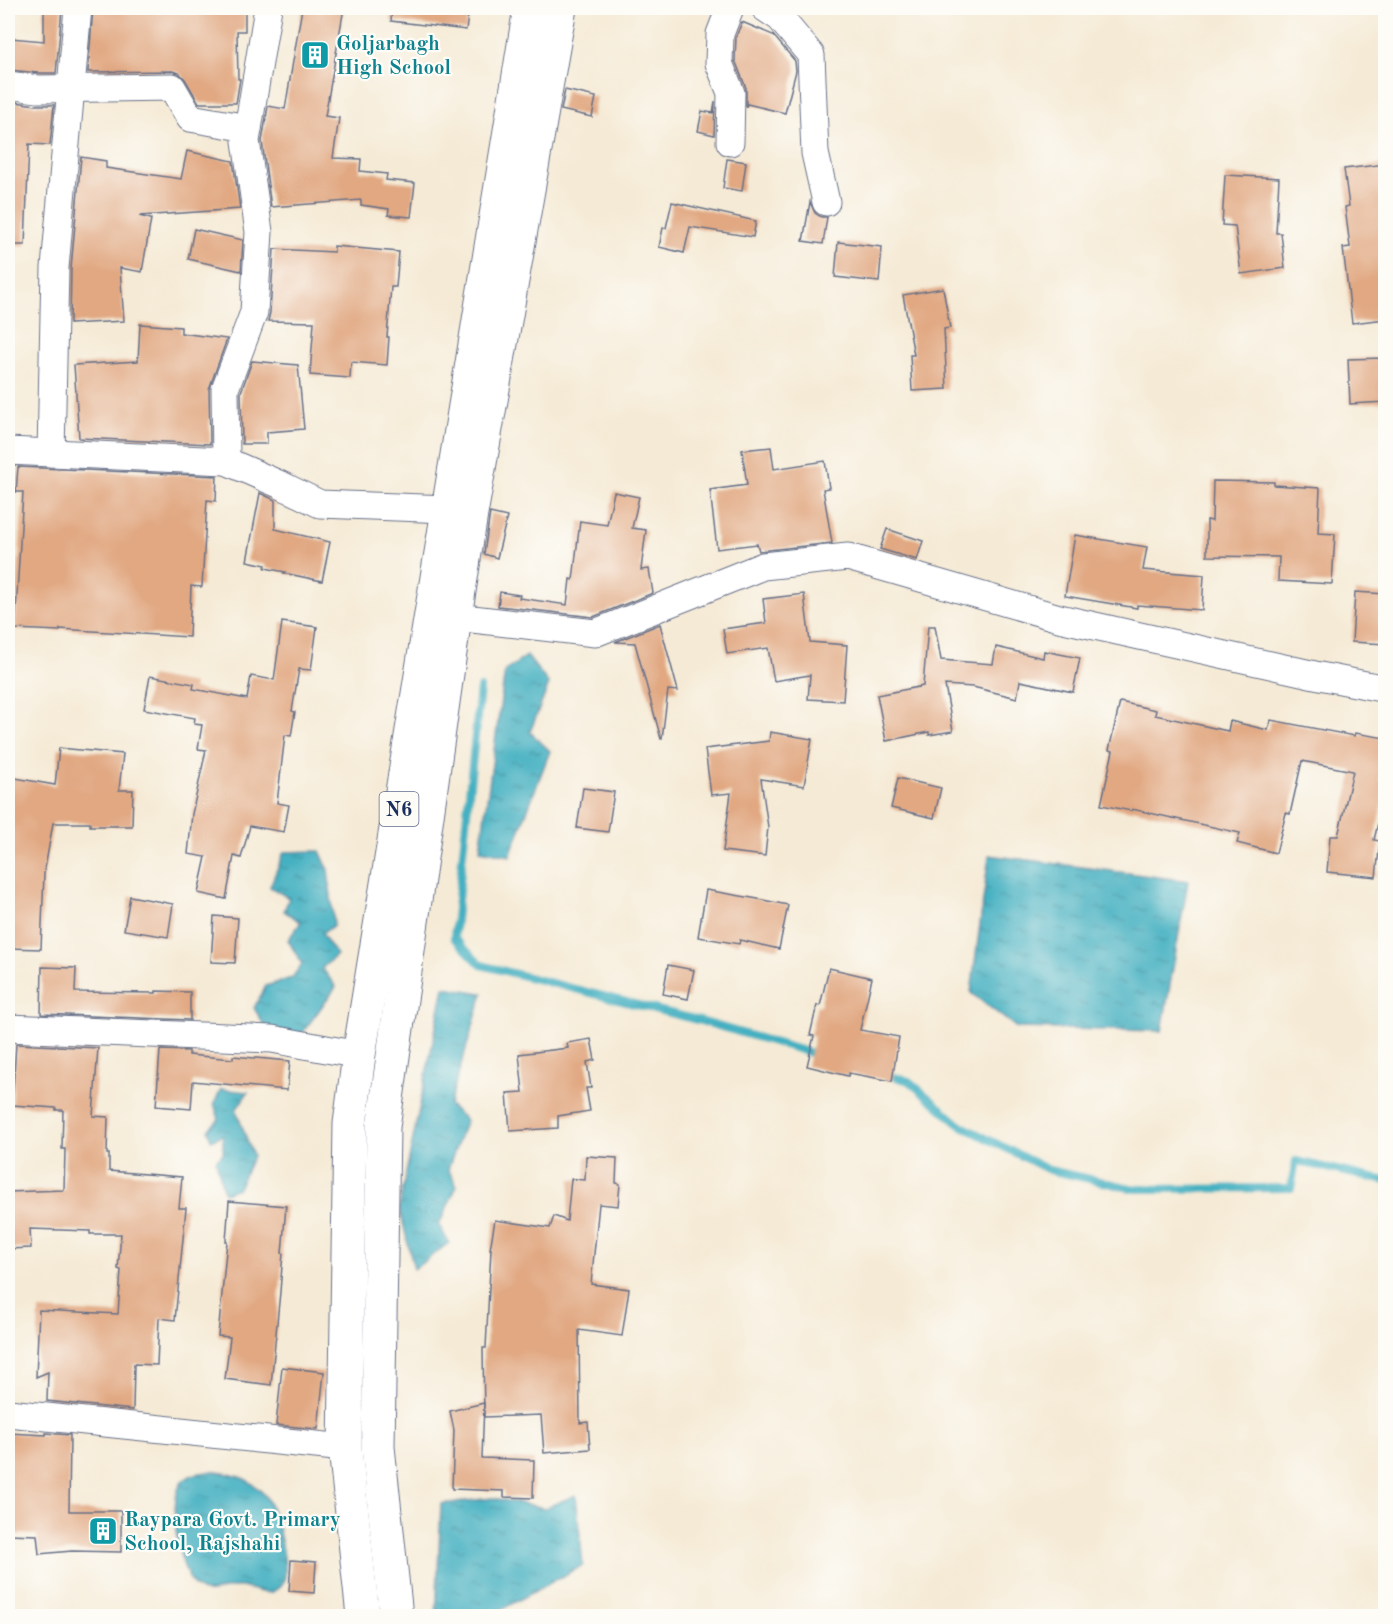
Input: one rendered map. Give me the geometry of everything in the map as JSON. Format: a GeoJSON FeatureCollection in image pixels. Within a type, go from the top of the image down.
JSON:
{"type":"FeatureCollection","features":[{"type":"Feature","properties":{"kind":"highway","name":"N6"},"geometry":{"type":"LineString","coordinates":[[363,1617],[345,1448],[350,1124],[358,1055],[530,8]]}},
{"type":"Feature","properties":{"kind":"highway","name":"N6"},"geometry":{"type":"LineString","coordinates":[[396,1617],[378,1447],[383,1126],[471,514],[560,8]]}},
{"type":"Feature","properties":{"kind":"street"},"geometry":{"type":"LineString","coordinates":[[51,453],[56,268],[78,8]]}},
{"type":"Feature","properties":{"kind":"street"},"geometry":{"type":"LineString","coordinates":[[226,461],[225,389],[254,312],[259,232],[246,141],[268,8]]}},
{"type":"Feature","properties":{"kind":"street"},"geometry":{"type":"LineString","coordinates":[[730,8],[720,34],[719,63],[731,93],[730,142]]}},
{"type":"Feature","properties":{"kind":"street"},"geometry":{"type":"LineString","coordinates":[[765,8],[780,18],[811,55],[815,153],[826,202]]}},
{"type":"Feature","properties":{"kind":"street"},"geometry":{"type":"LineString","coordinates":[[8,85],[38,89],[172,87],[190,118],[248,128]]}},
{"type":"Feature","properties":{"kind":"street"},"geometry":{"type":"LineString","coordinates":[[8,451],[226,461],[282,484],[320,504],[448,509]]}},
{"type":"Feature","properties":{"kind":"street"},"geometry":{"type":"LineString","coordinates":[[455,617],[595,633],[763,566],[848,556],[1059,618],[1386,690]]}},
{"type":"Feature","properties":{"kind":"street"},"geometry":{"type":"LineString","coordinates":[[8,1028],[272,1039],[358,1055]]}},
{"type":"Feature","properties":{"kind":"street"},"geometry":{"type":"LineString","coordinates":[[8,1413],[345,1448]]}},
{"type":"Feature","properties":{"kind":"water"},"geometry":{"type":"Polygon","coordinates":[[[527,656],[549,684],[530,732],[550,751],[510,856],[480,850],[505,671],[527,656]]]}},
{"type":"Feature","properties":{"kind":"water"},"geometry":{"type":"Polygon","coordinates":[[[320,851],[328,869],[334,925],[322,934],[337,955],[322,968],[336,987],[301,1035],[269,1033],[254,1008],[266,986],[292,978],[302,964],[288,940],[301,922],[284,911],[289,898],[270,887],[284,852],[320,851]]]}},
{"type":"Feature","properties":{"kind":"water"},"geometry":{"type":"Polygon","coordinates":[[[989,855],[1188,881],[1162,1031],[1017,1028],[971,993],[989,855]]]}},
{"type":"Feature","properties":{"kind":"water"},"geometry":{"type":"Polygon","coordinates":[[[444,987],[483,993],[449,1105],[466,1120],[448,1169],[457,1186],[439,1225],[449,1243],[414,1269],[399,1207],[444,987]]]}},
{"type":"Feature","properties":{"kind":"water"},"geometry":{"type":"Polygon","coordinates":[[[221,1089],[248,1092],[236,1110],[253,1156],[238,1188],[224,1193],[216,1160],[223,1153],[223,1135],[211,1140],[208,1130],[219,1119],[214,1104],[221,1089]]]}},
{"type":"Feature","properties":{"kind":"water"},"geometry":{"type":"Polygon","coordinates":[[[213,1471],[250,1482],[263,1493],[271,1506],[278,1528],[285,1566],[283,1583],[273,1591],[264,1593],[236,1587],[201,1591],[193,1584],[186,1572],[175,1520],[178,1490],[183,1481],[190,1476],[213,1471]]]}},
{"type":"Feature","properties":{"kind":"water"},"geometry":{"type":"Polygon","coordinates":[[[576,1495],[583,1565],[497,1612],[496,1616],[436,1616],[441,1504],[493,1498],[545,1508],[576,1495]]]}},
{"type":"Feature","properties":{"kind":"building"},"geometry":{"type":"Polygon","coordinates":[[[44,8],[62,8],[56,73],[9,70],[11,38],[44,41],[44,8]]]}},
{"type":"Feature","properties":{"kind":"building"},"geometry":{"type":"Polygon","coordinates":[[[93,8],[245,8],[245,31],[237,31],[238,79],[240,79],[236,103],[199,103],[185,79],[179,73],[172,71],[88,72],[93,8]]]}},
{"type":"Feature","properties":{"kind":"building"},"geometry":{"type":"Polygon","coordinates":[[[302,8],[344,8],[325,116],[339,118],[333,158],[361,159],[360,171],[387,174],[386,180],[415,183],[411,217],[388,215],[389,209],[361,205],[361,200],[271,207],[262,141],[268,106],[285,109],[302,8]]]}},
{"type":"Feature","properties":{"kind":"building"},"geometry":{"type":"Polygon","coordinates":[[[392,8],[469,8],[466,30],[391,21],[392,8]]]}},
{"type":"Feature","properties":{"kind":"building"},"geometry":{"type":"Polygon","coordinates":[[[742,22],[773,35],[795,61],[796,71],[785,113],[747,104],[746,107],[746,88],[735,60],[736,37],[742,22]]]}},
{"type":"Feature","properties":{"kind":"building"},"geometry":{"type":"Polygon","coordinates":[[[565,90],[596,97],[592,117],[561,110],[565,90]]]}},
{"type":"Feature","properties":{"kind":"building"},"geometry":{"type":"Polygon","coordinates":[[[8,101],[54,105],[50,145],[29,144],[25,245],[8,245],[8,101]]]}},
{"type":"Feature","properties":{"kind":"building"},"geometry":{"type":"Polygon","coordinates":[[[715,101],[714,135],[698,131],[702,111],[713,113],[715,101]]]}},
{"type":"Feature","properties":{"kind":"building"},"geometry":{"type":"Polygon","coordinates":[[[187,151],[233,161],[240,209],[139,216],[151,219],[142,272],[120,268],[124,321],[70,324],[71,269],[81,157],[106,161],[106,168],[181,179],[187,151]]]}},
{"type":"Feature","properties":{"kind":"building"},"geometry":{"type":"Polygon","coordinates":[[[727,159],[746,162],[742,191],[723,188],[727,159]]]}},
{"type":"Feature","properties":{"kind":"building"},"geometry":{"type":"Polygon","coordinates":[[[1386,164],[1386,319],[1352,323],[1343,248],[1350,247],[1345,207],[1349,206],[1344,169],[1386,164]]]}},
{"type":"Feature","properties":{"kind":"building"},"geometry":{"type":"Polygon","coordinates":[[[1225,175],[1279,178],[1276,233],[1281,233],[1285,268],[1241,274],[1235,226],[1222,225],[1225,175]]]}},
{"type":"Feature","properties":{"kind":"building"},"geometry":{"type":"Polygon","coordinates":[[[672,202],[756,221],[753,237],[690,227],[684,253],[659,247],[672,202]]]}},
{"type":"Feature","properties":{"kind":"building"},"geometry":{"type":"Polygon","coordinates":[[[810,202],[815,213],[821,217],[827,217],[823,244],[803,241],[810,202]]]}},
{"type":"Feature","properties":{"kind":"building"},"geometry":{"type":"Polygon","coordinates":[[[194,229],[243,240],[241,271],[188,259],[194,229]]]}},
{"type":"Feature","properties":{"kind":"building"},"geometry":{"type":"Polygon","coordinates":[[[838,242],[882,247],[879,282],[835,277],[838,242]]]}},
{"type":"Feature","properties":{"kind":"building"},"geometry":{"type":"Polygon","coordinates":[[[334,246],[399,252],[396,287],[391,287],[387,365],[351,362],[350,378],[310,375],[314,322],[268,321],[274,249],[334,252],[334,246]]]}},
{"type":"Feature","properties":{"kind":"building"},"geometry":{"type":"Polygon","coordinates":[[[943,288],[950,328],[944,329],[947,389],[912,391],[910,355],[914,355],[903,295],[943,288]]]}},
{"type":"Feature","properties":{"kind":"building"},"geometry":{"type":"Polygon","coordinates":[[[140,324],[181,327],[181,333],[227,339],[209,389],[210,444],[79,438],[74,365],[138,361],[140,324]]]}},
{"type":"Feature","properties":{"kind":"building"},"geometry":{"type":"Polygon","coordinates":[[[1383,358],[1386,402],[1350,404],[1348,359],[1383,358]]]}},
{"type":"Feature","properties":{"kind":"building"},"geometry":{"type":"Polygon","coordinates":[[[252,361],[298,365],[304,429],[267,432],[267,444],[242,444],[241,392],[252,361]]]}},
{"type":"Feature","properties":{"kind":"building"},"geometry":{"type":"Polygon","coordinates":[[[771,447],[774,469],[825,461],[829,488],[823,489],[832,543],[759,551],[757,544],[717,549],[710,490],[747,485],[742,450],[771,447]]]}},
{"type":"Feature","properties":{"kind":"building"},"geometry":{"type":"Polygon","coordinates":[[[18,467],[217,476],[216,501],[207,500],[202,587],[191,586],[189,637],[60,629],[60,631],[15,629],[23,492],[16,492],[18,467]]]}},
{"type":"Feature","properties":{"kind":"building"},"geometry":{"type":"Polygon","coordinates":[[[1213,481],[1274,482],[1274,485],[1320,488],[1318,533],[1335,534],[1332,584],[1278,581],[1279,557],[1207,556],[1207,520],[1212,521],[1213,481]]]}},
{"type":"Feature","properties":{"kind":"building"},"geometry":{"type":"Polygon","coordinates":[[[614,492],[639,497],[632,528],[646,530],[641,570],[649,569],[653,593],[593,617],[498,606],[500,592],[520,595],[519,598],[567,605],[570,579],[573,580],[580,521],[607,525],[614,492]]]}},
{"type":"Feature","properties":{"kind":"building"},"geometry":{"type":"Polygon","coordinates":[[[260,493],[275,500],[275,529],[330,542],[322,581],[265,568],[266,565],[247,561],[260,493]]]}},
{"type":"Feature","properties":{"kind":"building"},"geometry":{"type":"Polygon","coordinates":[[[490,513],[507,517],[497,558],[484,554],[490,513]]]}},
{"type":"Feature","properties":{"kind":"building"},"geometry":{"type":"Polygon","coordinates":[[[887,529],[923,541],[917,560],[880,549],[887,529]]]}},
{"type":"Feature","properties":{"kind":"building"},"geometry":{"type":"Polygon","coordinates":[[[1075,535],[1147,547],[1143,570],[1204,575],[1202,610],[1137,605],[1137,608],[1065,596],[1075,535]]]}},
{"type":"Feature","properties":{"kind":"building"},"geometry":{"type":"Polygon","coordinates":[[[1355,592],[1386,594],[1386,644],[1352,642],[1355,592]]]}},
{"type":"Feature","properties":{"kind":"building"},"geometry":{"type":"Polygon","coordinates":[[[804,594],[810,642],[847,645],[843,701],[808,699],[810,675],[774,681],[768,648],[727,654],[723,629],[766,623],[763,599],[804,594]]]}},
{"type":"Feature","properties":{"kind":"building"},"geometry":{"type":"Polygon","coordinates":[[[282,622],[317,627],[311,670],[299,669],[292,711],[295,712],[291,736],[285,735],[277,803],[289,805],[284,832],[250,826],[241,858],[234,856],[226,899],[198,893],[206,857],[188,854],[192,814],[206,750],[198,749],[202,725],[194,724],[195,718],[144,709],[150,676],[194,684],[193,689],[247,699],[251,676],[274,680],[282,622]]]}},
{"type":"Feature","properties":{"kind":"building"},"geometry":{"type":"Polygon","coordinates":[[[660,624],[678,691],[668,690],[662,739],[635,643],[615,642],[660,624]]]}},
{"type":"Feature","properties":{"kind":"building"},"geometry":{"type":"Polygon","coordinates":[[[928,626],[935,626],[941,660],[993,664],[996,647],[1043,658],[1044,651],[1080,658],[1073,692],[1020,681],[1017,698],[973,687],[945,685],[953,731],[929,735],[929,732],[886,741],[877,695],[923,686],[928,626]]]}},
{"type":"Feature","properties":{"kind":"building"},"geometry":{"type":"Polygon","coordinates":[[[1120,702],[1156,710],[1155,715],[1228,731],[1230,721],[1268,730],[1271,720],[1354,736],[1355,733],[1386,738],[1380,780],[1386,781],[1386,790],[1374,840],[1380,841],[1376,877],[1327,872],[1330,836],[1338,836],[1353,771],[1302,761],[1290,814],[1286,813],[1276,853],[1237,843],[1240,833],[1132,809],[1131,811],[1101,805],[1113,751],[1109,750],[1120,702]]]}},
{"type":"Feature","properties":{"kind":"building"},"geometry":{"type":"Polygon","coordinates":[[[770,732],[812,739],[804,786],[761,779],[768,827],[765,856],[723,851],[731,793],[711,795],[705,749],[769,741],[770,732]]]}},
{"type":"Feature","properties":{"kind":"building"},"geometry":{"type":"Polygon","coordinates":[[[59,748],[123,754],[119,790],[133,790],[132,826],[53,823],[44,874],[41,949],[8,948],[8,791],[10,777],[55,785],[59,748]]]}},
{"type":"Feature","properties":{"kind":"building"},"geometry":{"type":"Polygon","coordinates":[[[898,778],[941,788],[934,818],[891,808],[898,778]]]}},
{"type":"Feature","properties":{"kind":"building"},"geometry":{"type":"Polygon","coordinates":[[[583,788],[614,792],[608,832],[577,828],[583,788]]]}},
{"type":"Feature","properties":{"kind":"building"},"geometry":{"type":"Polygon","coordinates":[[[706,890],[788,905],[779,949],[740,940],[739,944],[698,937],[706,890]]]}},
{"type":"Feature","properties":{"kind":"building"},"geometry":{"type":"Polygon","coordinates":[[[130,896],[173,904],[168,937],[124,930],[130,896]]]}},
{"type":"Feature","properties":{"kind":"building"},"geometry":{"type":"Polygon","coordinates":[[[214,916],[238,918],[235,963],[211,962],[214,916]]]}},
{"type":"Feature","properties":{"kind":"building"},"geometry":{"type":"Polygon","coordinates":[[[668,965],[694,970],[688,999],[663,994],[668,965]]]}},
{"type":"Feature","properties":{"kind":"building"},"geometry":{"type":"Polygon","coordinates":[[[42,967],[76,968],[75,992],[190,992],[190,1020],[41,1014],[42,967]]]}},
{"type":"Feature","properties":{"kind":"building"},"geometry":{"type":"Polygon","coordinates":[[[829,968],[872,978],[860,1030],[899,1037],[892,1081],[849,1073],[848,1076],[807,1066],[814,1036],[810,1035],[829,968]]]}},
{"type":"Feature","properties":{"kind":"building"},"geometry":{"type":"Polygon","coordinates":[[[591,1039],[595,1060],[587,1062],[591,1088],[586,1088],[590,1111],[558,1116],[558,1128],[510,1131],[507,1093],[523,1092],[519,1054],[568,1048],[567,1043],[591,1039]]]}},
{"type":"Feature","properties":{"kind":"building"},"geometry":{"type":"Polygon","coordinates":[[[16,1044],[98,1048],[93,1116],[108,1117],[109,1171],[182,1177],[179,1208],[186,1208],[175,1320],[159,1318],[157,1365],[134,1364],[133,1410],[47,1401],[48,1372],[36,1377],[39,1310],[118,1314],[121,1234],[30,1229],[31,1248],[8,1249],[8,1192],[64,1190],[63,1110],[12,1105],[16,1044]]]}},
{"type":"Feature","properties":{"kind":"building"},"geometry":{"type":"Polygon","coordinates":[[[160,1050],[189,1051],[189,1055],[233,1059],[233,1056],[290,1061],[287,1090],[193,1081],[191,1109],[156,1106],[160,1050]]]}},
{"type":"Feature","properties":{"kind":"building"},"geometry":{"type":"Polygon","coordinates":[[[586,1156],[617,1158],[616,1183],[620,1184],[618,1206],[599,1204],[591,1284],[629,1289],[622,1336],[579,1330],[580,1423],[588,1422],[590,1449],[544,1453],[541,1415],[484,1417],[483,1348],[486,1348],[490,1249],[495,1220],[550,1228],[554,1216],[567,1221],[571,1179],[585,1180],[586,1156]]]}},
{"type":"Feature","properties":{"kind":"building"},"geometry":{"type":"Polygon","coordinates":[[[229,1201],[286,1206],[271,1385],[225,1379],[230,1337],[218,1336],[229,1201]]]}},
{"type":"Feature","properties":{"kind":"building"},"geometry":{"type":"Polygon","coordinates":[[[282,1367],[324,1372],[318,1429],[276,1425],[282,1367]]]}},
{"type":"Feature","properties":{"kind":"building"},"geometry":{"type":"Polygon","coordinates":[[[484,1403],[482,1458],[534,1460],[533,1498],[504,1497],[504,1491],[452,1489],[454,1430],[450,1411],[484,1403]]]}},
{"type":"Feature","properties":{"kind":"building"},"geometry":{"type":"Polygon","coordinates":[[[8,1433],[70,1435],[69,1511],[121,1511],[121,1552],[72,1551],[39,1554],[37,1535],[8,1534],[8,1433]]]}},
{"type":"Feature","properties":{"kind":"building"},"geometry":{"type":"Polygon","coordinates":[[[291,1560],[316,1562],[314,1593],[289,1591],[291,1560]]]}},
{"type":"Feature","properties":{"kind":"waterway"},"geometry":{"type":"LineString","coordinates":[[480,688],[454,938],[481,965],[697,1020],[818,1055]]}},
{"type":"Feature","properties":{"kind":"waterway"},"geometry":{"type":"LineString","coordinates":[[884,1074],[909,1081],[960,1125],[1049,1170],[1135,1189],[1291,1188],[1296,1161],[1386,1181]]}},
{"type":"Feature","properties":{"kind":"place","name":"Goljarbagh High School"},"geometry":{"type":"Point","coordinates":[315,55]}},
{"type":"Feature","properties":{"kind":"place","name":"Raypara Govt. Primary School, Rajshahi"},"geometry":{"type":"Point","coordinates":[103,1531]}}]}
